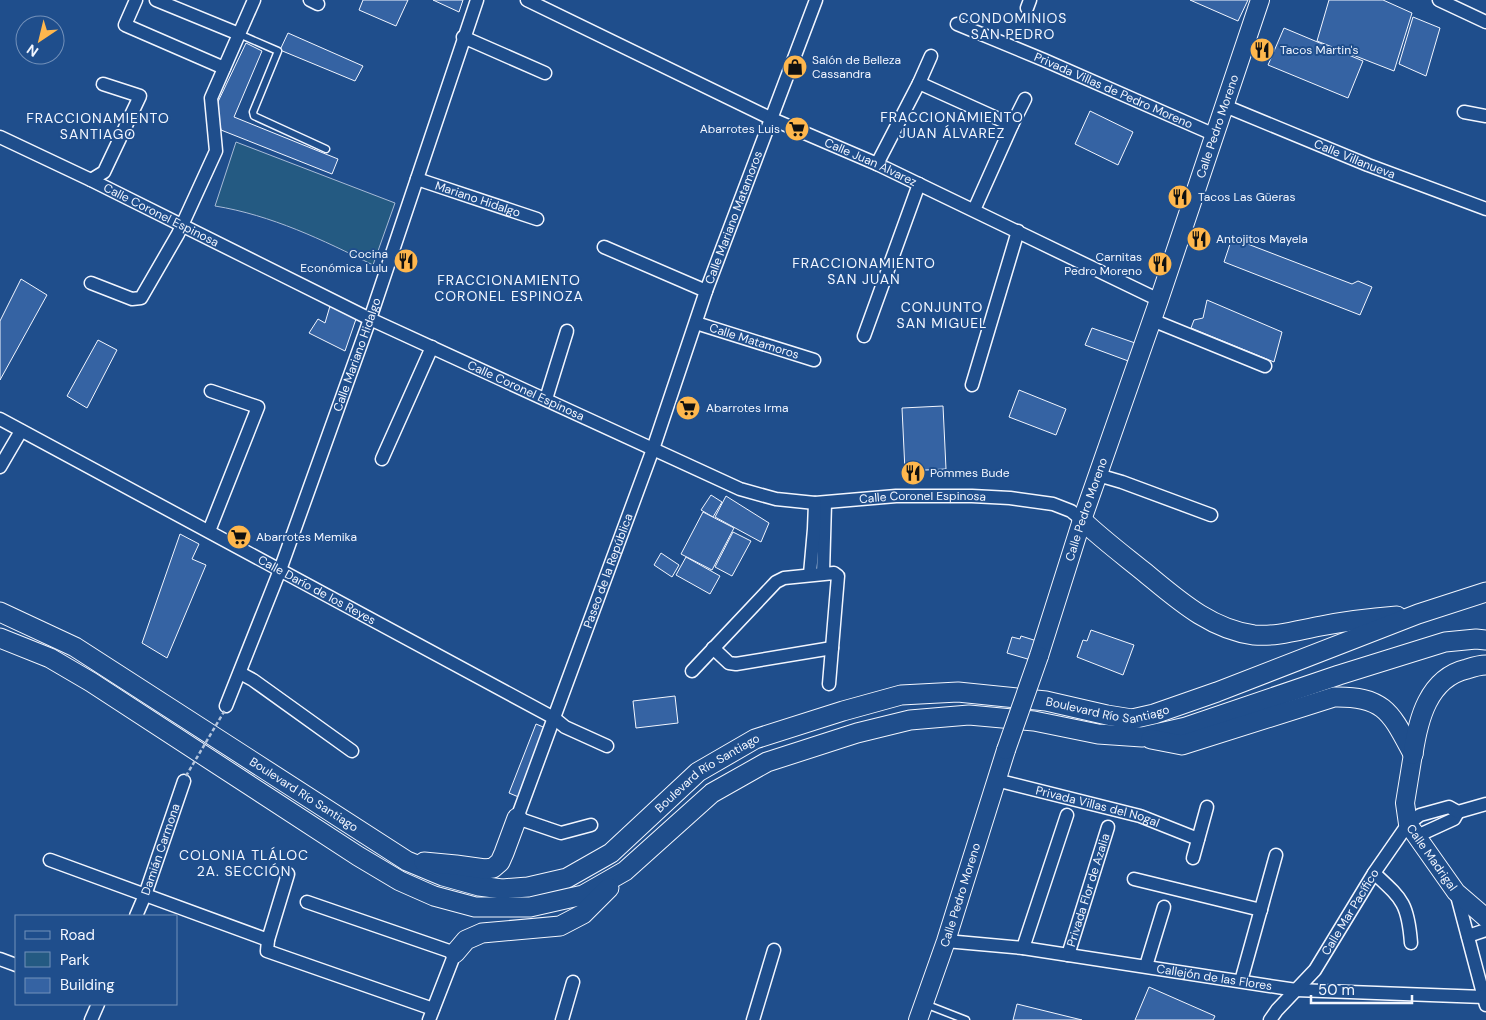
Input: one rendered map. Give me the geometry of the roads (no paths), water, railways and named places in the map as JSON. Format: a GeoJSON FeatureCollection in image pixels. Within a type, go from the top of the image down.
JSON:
{"type":"FeatureCollection","features":[{"type":"Feature","properties":{"kind":"main road"},"geometry":{"type":"LineString","coordinates":[[1082,520],[1108,544],[1176,599],[1206,619],[1229,629],[1254,635],[1284,634],[1360,619],[1418,614]]}},
{"type":"Feature","properties":{"kind":"main road","name":"Boulevard Río Santiago"},"geometry":{"type":"LineString","coordinates":[[0,612],[75,647],[407,861],[443,876],[479,886],[502,889],[528,887],[567,878],[611,853],[698,772],[755,739],[843,711],[902,695],[958,692],[1046,701],[1132,719],[1154,714],[1218,692],[1418,614],[1486,592]]}},
{"type":"Feature","properties":{"kind":"main road","name":"Boulevard Río Santiago"},"geometry":{"type":"LineString","coordinates":[[0,638],[50,658],[91,682],[358,856],[400,881],[434,896],[475,907],[530,907],[582,895],[625,871],[712,793],[767,762],[857,733],[910,720],[969,715],[1034,721],[1098,734],[1142,737],[1186,727],[1338,675],[1445,642],[1486,640]]}},
{"type":"Feature","properties":{"kind":"main road"},"geometry":{"type":"LineString","coordinates":[[1413,754],[1418,723],[1427,701],[1440,684],[1463,670],[1486,665]]}},
{"type":"Feature","properties":{"kind":"main road"},"geometry":{"type":"LineString","coordinates":[[1142,737],[1182,745],[1334,697],[1353,697],[1368,700],[1382,706],[1394,720],[1413,754]]}},
{"type":"Feature","properties":{"kind":"main road"},"geometry":{"type":"LineString","coordinates":[[407,861],[485,869],[493,868],[500,862],[518,818]]}},
{"type":"Feature","properties":{"kind":"main road"},"geometry":{"type":"LineString","coordinates":[[455,953],[466,940],[482,933],[560,926],[583,914],[625,871]]}},
{"type":"Feature","properties":{"kind":"street"},"geometry":{"type":"LineString","coordinates":[[136,0],[125,25],[224,68]]}},
{"type":"Feature","properties":{"kind":"street"},"geometry":{"type":"LineString","coordinates":[[156,0],[239,34]]}},
{"type":"Feature","properties":{"kind":"street"},"geometry":{"type":"LineString","coordinates":[[91,283],[132,300],[141,298],[181,225],[216,151],[211,98],[254,0]]}},
{"type":"Feature","properties":{"kind":"street","name":"Calle Mariano Hidalgo"},"geometry":{"type":"LineString","coordinates":[[225,708],[280,570],[370,319],[463,37],[477,0]]}},
{"type":"Feature","properties":{"kind":"street","name":"Calle Juan Álvarez"},"geometry":{"type":"LineString","coordinates":[[527,0],[772,119],[877,164],[1159,300]]}},
{"type":"Feature","properties":{"kind":"street","name":"Calle Mariano Matamoros"},"geometry":{"type":"LineString","coordinates":[[696,323],[706,291],[816,0]]}},
{"type":"Feature","properties":{"kind":"street","name":"Calle Pedro Moreno"},"geometry":{"type":"LineString","coordinates":[[921,1012],[1082,520],[1159,300],[1260,0]]}},
{"type":"Feature","properties":{"kind":"street"},"geometry":{"type":"LineString","coordinates":[[1439,0],[1486,22]]}},
{"type":"Feature","properties":{"kind":"street","name":"Privada Villas de Pedro Moreno"},"geometry":{"type":"LineString","coordinates":[[957,24],[1215,135]]}},
{"type":"Feature","properties":{"kind":"street"},"geometry":{"type":"LineString","coordinates":[[463,37],[545,73]]}},
{"type":"Feature","properties":{"kind":"street"},"geometry":{"type":"LineString","coordinates":[[877,164],[931,56]]}},
{"type":"Feature","properties":{"kind":"street"},"geometry":{"type":"LineString","coordinates":[[919,83],[1012,124]]}},
{"type":"Feature","properties":{"kind":"street"},"geometry":{"type":"LineString","coordinates":[[91,180],[104,172],[140,96],[103,84]]}},
{"type":"Feature","properties":{"kind":"street"},"geometry":{"type":"LineString","coordinates":[[974,210],[1025,98]]}},
{"type":"Feature","properties":{"kind":"street","name":"Calle Villanueva"},"geometry":{"type":"LineString","coordinates":[[1225,106],[1368,165],[1486,209]]}},
{"type":"Feature","properties":{"kind":"street"},"geometry":{"type":"LineString","coordinates":[[1464,112],[1486,116]]}},
{"type":"Feature","properties":{"kind":"street","name":"Calle Coronel Espinosa"},"geometry":{"type":"LineString","coordinates":[[0,137],[91,180],[370,319],[740,490],[776,499],[820,503],[896,496],[972,496],[1053,504],[1071,511],[1082,520]]}},
{"type":"Feature","properties":{"kind":"street","name":"Mariano Hidalgo"},"geometry":{"type":"LineString","coordinates":[[417,179],[537,219]]}},
{"type":"Feature","properties":{"kind":"street"},"geometry":{"type":"LineString","coordinates":[[864,336],[919,184]]}},
{"type":"Feature","properties":{"kind":"street"},"geometry":{"type":"LineString","coordinates":[[972,385],[1018,231]]}},
{"type":"Feature","properties":{"kind":"street"},"geometry":{"type":"LineString","coordinates":[[604,247],[706,291]]}},
{"type":"Feature","properties":{"kind":"street"},"geometry":{"type":"LineString","coordinates":[[1152,320],[1265,366]]}},
{"type":"Feature","properties":{"kind":"street","name":"Calle Matamoros"},"geometry":{"type":"LineString","coordinates":[[696,323],[814,360]]}},
{"type":"Feature","properties":{"kind":"street","name":"Paseo de la República"},"geometry":{"type":"LineString","coordinates":[[518,818],[653,449],[696,323]]}},
{"type":"Feature","properties":{"kind":"street"},"geometry":{"type":"LineString","coordinates":[[546,399],[567,331]]}},
{"type":"Feature","properties":{"kind":"street"},"geometry":{"type":"LineString","coordinates":[[382,459],[432,347]]}},
{"type":"Feature","properties":{"kind":"street"},"geometry":{"type":"LineString","coordinates":[[208,532],[258,407],[211,391]]}},
{"type":"Feature","properties":{"kind":"street","name":"Calle Darío de los Reyes"},"geometry":{"type":"LineString","coordinates":[[0,419],[554,718],[565,726],[607,746]]}},
{"type":"Feature","properties":{"kind":"street"},"geometry":{"type":"LineString","coordinates":[[0,467],[21,431]]}},
{"type":"Feature","properties":{"kind":"street"},"geometry":{"type":"LineString","coordinates":[[1098,475],[1211,515]]}},
{"type":"Feature","properties":{"kind":"street"},"geometry":{"type":"LineString","coordinates":[[820,503],[823,573]]}},
{"type":"Feature","properties":{"kind":"street"},"geometry":{"type":"LineString","coordinates":[[810,574],[814,529],[820,503]]}},
{"type":"Feature","properties":{"kind":"street"},"geometry":{"type":"LineString","coordinates":[[692,671],[776,582],[784,578],[834,573],[838,576],[829,684]]}},
{"type":"Feature","properties":{"kind":"street"},"geometry":{"type":"LineString","coordinates":[[713,648],[729,663],[736,664],[832,648]]}},
{"type":"Feature","properties":{"kind":"street"},"geometry":{"type":"LineString","coordinates":[[240,673],[253,680],[352,752]]}},
{"type":"Feature","properties":{"kind":"street","name":"Calle Madrigal"},"geometry":{"type":"LineString","coordinates":[[1413,754],[1405,803],[1413,830],[1456,892],[1486,918]]}},
{"type":"Feature","properties":{"kind":"street","name":"Damián Carmona"},"geometry":{"type":"LineString","coordinates":[[136,915],[185,779]]}},
{"type":"Feature","properties":{"kind":"street","name":"Privada Villas del Nogal"},"geometry":{"type":"LineString","coordinates":[[996,780],[1140,816],[1198,838]]}},
{"type":"Feature","properties":{"kind":"street"},"geometry":{"type":"LineString","coordinates":[[1413,830],[1454,819],[1458,812],[1486,804]]}},
{"type":"Feature","properties":{"kind":"street"},"geometry":{"type":"LineString","coordinates":[[1193,858],[1207,807]]}},
{"type":"Feature","properties":{"kind":"street"},"geometry":{"type":"LineString","coordinates":[[1413,830],[1420,815],[1449,807],[1458,812]]}},
{"type":"Feature","properties":{"kind":"street"},"geometry":{"type":"LineString","coordinates":[[1023,948],[1066,816]]}},
{"type":"Feature","properties":{"kind":"street"},"geometry":{"type":"LineString","coordinates":[[518,818],[561,834],[591,825]]}},
{"type":"Feature","properties":{"kind":"street","name":"Privada Flor de Azalia"},"geometry":{"type":"LineString","coordinates":[[1068,954],[1108,827]]}},
{"type":"Feature","properties":{"kind":"street","name":"Calle Mar Pacífico"},"geometry":{"type":"LineString","coordinates":[[1270,1020],[1315,970],[1374,873],[1413,830]]}},
{"type":"Feature","properties":{"kind":"street"},"geometry":{"type":"LineString","coordinates":[[1241,981],[1276,855]]}},
{"type":"Feature","properties":{"kind":"street"},"geometry":{"type":"LineString","coordinates":[[50,860],[268,940]]}},
{"type":"Feature","properties":{"kind":"street"},"geometry":{"type":"LineString","coordinates":[[1374,873],[1399,897],[1408,914],[1411,943]]}},
{"type":"Feature","properties":{"kind":"street"},"geometry":{"type":"LineString","coordinates":[[288,874],[268,940],[267,951],[431,1015],[455,953],[307,902]]}},
{"type":"Feature","properties":{"kind":"street"},"geometry":{"type":"LineString","coordinates":[[1134,879],[1261,910]]}},
{"type":"Feature","properties":{"kind":"street"},"geometry":{"type":"LineString","coordinates":[[1456,892],[1485,1001]]}},
{"type":"Feature","properties":{"kind":"street"},"geometry":{"type":"LineString","coordinates":[[1146,966],[1164,907]]}},
{"type":"Feature","properties":{"kind":"street"},"geometry":{"type":"LineString","coordinates":[[1468,936],[1486,930]]}},
{"type":"Feature","properties":{"kind":"street","name":"Callejón de las Flores"},"geometry":{"type":"LineString","coordinates":[[946,940],[1068,954],[1296,990],[1485,1001]]}},
{"type":"Feature","properties":{"kind":"street"},"geometry":{"type":"LineString","coordinates":[[753,1020],[774,950]]}},
{"type":"Feature","properties":{"kind":"street"},"geometry":{"type":"LineString","coordinates":[[0,959],[15,965]]}},
{"type":"Feature","properties":{"kind":"street"},"geometry":{"type":"LineString","coordinates":[[562,1020],[573,982]]}},
{"type":"Feature","properties":{"kind":"street"},"geometry":{"type":"LineString","coordinates":[[92,1020],[98,1005]]}},
{"type":"Feature","properties":{"kind":"lane"},"geometry":{"type":"LineString","coordinates":[[239,34],[278,50],[253,112],[254,116],[326,149]]}},
{"type":"Feature","properties":{"kind":"lane"},"geometry":{"type":"LineString","coordinates":[[921,1012],[966,1020]]}},
{"type":"Feature","properties":{"kind":"place","name":"Tacos Martin's"},"geometry":{"type":"Point","coordinates":[1262,50]}},
{"type":"Feature","properties":{"kind":"place","name":"Salón de Belleza Cassandra"},"geometry":{"type":"Point","coordinates":[795,67]}},
{"type":"Feature","properties":{"kind":"place","name":"Abarrotes Luis"},"geometry":{"type":"Point","coordinates":[797,129]}},
{"type":"Feature","properties":{"kind":"place","name":"Tacos Las Güeras"},"geometry":{"type":"Point","coordinates":[1180,197]}},
{"type":"Feature","properties":{"kind":"place","name":"Antojitos Mayela"},"geometry":{"type":"Point","coordinates":[1199,239]}},
{"type":"Feature","properties":{"kind":"place","name":"Cocina Económica Lulu"},"geometry":{"type":"Point","coordinates":[406,261]}},
{"type":"Feature","properties":{"kind":"place","name":"Carnitas Pedro Moreno"},"geometry":{"type":"Point","coordinates":[1160,264]}},
{"type":"Feature","properties":{"kind":"place","name":"Abarrotes Irma"},"geometry":{"type":"Point","coordinates":[688,408]}},
{"type":"Feature","properties":{"kind":"place","name":"Pommes Bude"},"geometry":{"type":"Point","coordinates":[913,473]}},
{"type":"Feature","properties":{"kind":"place","name":"Abarrotes Memika"},"geometry":{"type":"Point","coordinates":[239,537]}},
{"type":"Feature","properties":{"kind":"district","name":"CONDOMINIOS SAN PEDRO"},"geometry":{"type":"Point","coordinates":[1013,26]}},
{"type":"Feature","properties":{"kind":"district","name":"FRACCIONAMIENTO SANTIAGO"},"geometry":{"type":"Point","coordinates":[98,126]}},
{"type":"Feature","properties":{"kind":"district","name":"FRACCIONAMIENTO JUAN ÁLVAREZ"},"geometry":{"type":"Point","coordinates":[952,126]}},
{"type":"Feature","properties":{"kind":"district","name":"FRACCIONAMIENTO SAN JUAN"},"geometry":{"type":"Point","coordinates":[864,272]}},
{"type":"Feature","properties":{"kind":"district","name":"FRACCIONAMIENTO CORONEL ESPINOZA"},"geometry":{"type":"Point","coordinates":[509,288]}},
{"type":"Feature","properties":{"kind":"district","name":"CONJUNTO SAN MIGUEL"},"geometry":{"type":"Point","coordinates":[942,316]}},
{"type":"Feature","properties":{"kind":"district","name":"COLONIA TLÁLOC 2A. SECCIÓN"},"geometry":{"type":"Point","coordinates":[244,864]}}]}
